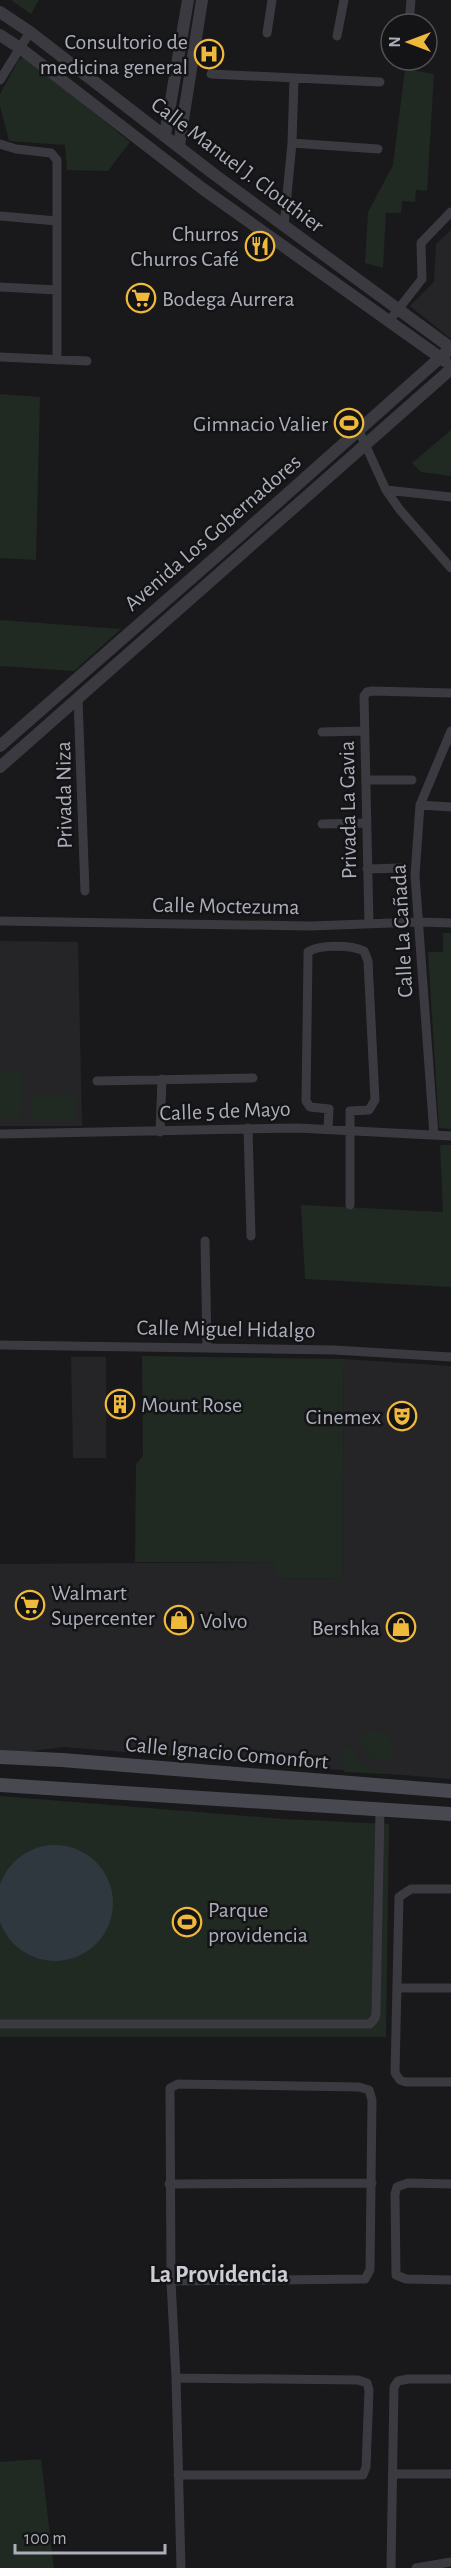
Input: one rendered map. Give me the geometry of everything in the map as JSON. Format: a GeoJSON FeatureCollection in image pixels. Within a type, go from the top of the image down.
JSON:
{"type":"FeatureCollection","features":[{"type":"Feature","properties":{"kind":"main road","name":"Calle Ignacio Comonfort"},"geometry":{"type":"LineString","coordinates":[[0,1757],[451,1791]]}},
{"type":"Feature","properties":{"kind":"main road","name":"Calle Ignacio Comonfort"},"geometry":{"type":"LineString","coordinates":[[0,1785],[451,1814]]}},
{"type":"Feature","properties":{"kind":"street"},"geometry":{"type":"LineString","coordinates":[[165,135],[188,0]]}},
{"type":"Feature","properties":{"kind":"street"},"geometry":{"type":"LineString","coordinates":[[179,146],[202,0]]}},
{"type":"Feature","properties":{"kind":"street"},"geometry":{"type":"LineString","coordinates":[[267,33],[272,0]]}},
{"type":"Feature","properties":{"kind":"street"},"geometry":{"type":"LineString","coordinates":[[337,36],[344,0]]}},
{"type":"Feature","properties":{"kind":"street","name":"Calle Manuel J. Clouthier"},"geometry":{"type":"LineString","coordinates":[[0,12],[30,32],[284,226],[451,348]]}},
{"type":"Feature","properties":{"kind":"street"},"geometry":{"type":"LineString","coordinates":[[0,80],[30,32]]}},
{"type":"Feature","properties":{"kind":"street","name":"Calle Manuel J. Clouthier"},"geometry":{"type":"LineString","coordinates":[[0,35],[203,189],[451,367]]}},
{"type":"Feature","properties":{"kind":"street"},"geometry":{"type":"LineString","coordinates":[[176,72],[190,74]]}},
{"type":"Feature","properties":{"kind":"street"},"geometry":{"type":"LineString","coordinates":[[211,74],[380,82]]}},
{"type":"Feature","properties":{"kind":"street"},"geometry":{"type":"LineString","coordinates":[[284,226],[292,143],[294,79]]}},
{"type":"Feature","properties":{"kind":"street"},"geometry":{"type":"LineString","coordinates":[[292,143],[378,149]]}},
{"type":"Feature","properties":{"kind":"street"},"geometry":{"type":"LineString","coordinates":[[0,144],[16,149],[51,153],[57,160],[57,360]]}},
{"type":"Feature","properties":{"kind":"street"},"geometry":{"type":"LineString","coordinates":[[389,321],[422,279],[421,243],[451,212]]}},
{"type":"Feature","properties":{"kind":"street"},"geometry":{"type":"LineString","coordinates":[[0,216],[57,221]]}},
{"type":"Feature","properties":{"kind":"street"},"geometry":{"type":"LineString","coordinates":[[0,287],[57,290]]}},
{"type":"Feature","properties":{"kind":"street","name":"Avenida Los Gobernadores"},"geometry":{"type":"LineString","coordinates":[[0,746],[451,348]]}},
{"type":"Feature","properties":{"kind":"street"},"geometry":{"type":"LineString","coordinates":[[0,357],[87,361]]}},
{"type":"Feature","properties":{"kind":"street","name":"Avenida Los Gobernadores"},"geometry":{"type":"LineString","coordinates":[[0,767],[366,446],[451,367]]}},
{"type":"Feature","properties":{"kind":"street"},"geometry":{"type":"LineString","coordinates":[[359,431],[386,490],[399,510],[451,568]]}},
{"type":"Feature","properties":{"kind":"street"},"geometry":{"type":"LineString","coordinates":[[386,490],[451,497]]}},
{"type":"Feature","properties":{"kind":"street"},"geometry":{"type":"LineString","coordinates":[[96,662],[106,673]]}},
{"type":"Feature","properties":{"kind":"street","name":"Privada La Gavia"},"geometry":{"type":"LineString","coordinates":[[369,924],[364,696],[367,692],[372,691],[450,693]]}},
{"type":"Feature","properties":{"kind":"street","name":"Privada Niza"},"geometry":{"type":"LineString","coordinates":[[78,698],[81,723],[85,891]]}},
{"type":"Feature","properties":{"kind":"street"},"geometry":{"type":"LineString","coordinates":[[322,732],[365,731]]}},
{"type":"Feature","properties":{"kind":"street","name":"Calle La Cañada"},"geometry":{"type":"LineString","coordinates":[[434,1135],[416,875],[420,805],[451,731]]}},
{"type":"Feature","properties":{"kind":"street"},"geometry":{"type":"LineString","coordinates":[[0,734],[14,734]]}},
{"type":"Feature","properties":{"kind":"street"},"geometry":{"type":"LineString","coordinates":[[366,780],[412,780]]}},
{"type":"Feature","properties":{"kind":"street"},"geometry":{"type":"LineString","coordinates":[[420,805],[451,807]]}},
{"type":"Feature","properties":{"kind":"street"},"geometry":{"type":"LineString","coordinates":[[322,824],[366,823]]}},
{"type":"Feature","properties":{"kind":"street"},"geometry":{"type":"LineString","coordinates":[[367,868],[401,868]]}},
{"type":"Feature","properties":{"kind":"street","name":"Calle Moctezuma"},"geometry":{"type":"LineString","coordinates":[[0,921],[310,926],[451,923]]}},
{"type":"Feature","properties":{"kind":"street"},"geometry":{"type":"LineString","coordinates":[[328,1128],[328,1109],[310,1107],[306,1101],[308,952],[316,948],[356,948],[364,951],[368,961],[375,1100],[369,1110],[350,1111],[351,1205]]}},
{"type":"Feature","properties":{"kind":"street"},"geometry":{"type":"LineString","coordinates":[[96,1080],[253,1078]]}},
{"type":"Feature","properties":{"kind":"street"},"geometry":{"type":"LineString","coordinates":[[160,1132],[162,1079]]}},
{"type":"Feature","properties":{"kind":"street"},"geometry":{"type":"LineString","coordinates":[[248,1128],[251,1236]]}},
{"type":"Feature","properties":{"kind":"street","name":"Calle 5 de Mayo"},"geometry":{"type":"LineString","coordinates":[[0,1134],[328,1128],[451,1136]]}},
{"type":"Feature","properties":{"kind":"street"},"geometry":{"type":"LineString","coordinates":[[205,1242],[207,1347]]}},
{"type":"Feature","properties":{"kind":"street","name":"Calle Miguel Hidalgo"},"geometry":{"type":"LineString","coordinates":[[0,1345],[334,1350],[451,1357]]}},
{"type":"Feature","properties":{"kind":"street"},"geometry":{"type":"LineString","coordinates":[[0,2024],[370,2024],[376,2013],[380,1809]]}},
{"type":"Feature","properties":{"kind":"street"},"geometry":{"type":"LineString","coordinates":[[451,1889],[411,1889],[399,1897],[397,2078],[406,2082],[451,2082]]}},
{"type":"Feature","properties":{"kind":"street"},"geometry":{"type":"LineString","coordinates":[[398,1988],[451,1988]]}},
{"type":"Feature","properties":{"kind":"street"},"geometry":{"type":"LineString","coordinates":[[171,2281],[365,2279],[370,2270],[372,2183],[372,2100],[369,2090],[359,2087],[178,2084],[173,2085],[169,2092],[171,2281],[181,2568]]}},
{"type":"Feature","properties":{"kind":"street"},"geometry":{"type":"LineString","coordinates":[[170,2184],[372,2183]]}},
{"type":"Feature","properties":{"kind":"street"},"geometry":{"type":"LineString","coordinates":[[451,2184],[408,2183],[397,2187],[395,2194],[396,2275],[406,2279],[451,2280]]}},
{"type":"Feature","properties":{"kind":"street"},"geometry":{"type":"LineString","coordinates":[[176,2378],[358,2380],[367,2383],[369,2390],[366,2467],[363,2475],[178,2475]]}},
{"type":"Feature","properties":{"kind":"street"},"geometry":{"type":"LineString","coordinates":[[392,2568],[394,2387],[398,2381],[408,2379],[451,2379]]}},
{"type":"Feature","properties":{"kind":"street"},"geometry":{"type":"LineString","coordinates":[[393,2474],[451,2474]]}},
{"type":"Feature","properties":{"kind":"street"},"geometry":{"type":"LineString","coordinates":[[416,2568],[451,2562]]}},
{"type":"Feature","properties":{"kind":"shaded area"},"geometry":{"type":"Polygon","coordinates":[[[11,0],[39,0],[31,14],[11,0]]]}},
{"type":"Feature","properties":{"kind":"shaded area"},"geometry":{"type":"Polygon","coordinates":[[[26,57],[130,142],[108,171],[67,170],[65,145],[9,141],[0,106],[0,94],[19,59],[26,57]]]}},
{"type":"Feature","properties":{"kind":"shaded area"},"geometry":{"type":"Polygon","coordinates":[[[405,72],[434,74],[427,191],[416,190],[415,202],[402,201],[401,213],[386,213],[383,268],[365,263],[368,212],[393,165],[405,72]]]}},
{"type":"Feature","properties":{"kind":"shaded area"},"geometry":{"type":"Polygon","coordinates":[[[451,230],[451,339],[410,306],[434,282],[436,244],[451,230]]]}},
{"type":"Feature","properties":{"kind":"shaded area"},"geometry":{"type":"Polygon","coordinates":[[[0,394],[40,397],[36,560],[0,558],[0,394]]]}},
{"type":"Feature","properties":{"kind":"shaded area"},"geometry":{"type":"Polygon","coordinates":[[[451,430],[451,476],[421,472],[412,463],[451,430]]]}},
{"type":"Feature","properties":{"kind":"shaded area"},"geometry":{"type":"Polygon","coordinates":[[[0,620],[121,629],[74,671],[0,666],[0,620]]]}},
{"type":"Feature","properties":{"kind":"shaded area"},"geometry":{"type":"Polygon","coordinates":[[[443,933],[451,933],[451,1129],[439,1128],[428,952],[443,952],[443,933]]]}},
{"type":"Feature","properties":{"kind":"shaded area"},"geometry":{"type":"Polygon","coordinates":[[[0,941],[78,942],[82,1126],[0,1126],[0,941]]]}},
{"type":"Feature","properties":{"kind":"shaded area"},"geometry":{"type":"Polygon","coordinates":[[[21,1070],[21,1118],[0,1118],[0,1071],[21,1070]]]}},
{"type":"Feature","properties":{"kind":"shaded area"},"geometry":{"type":"Polygon","coordinates":[[[31,1095],[76,1095],[76,1120],[31,1120],[31,1095]]]}},
{"type":"Feature","properties":{"kind":"shaded area"},"geometry":{"type":"Polygon","coordinates":[[[440,1145],[451,1145],[451,1287],[305,1279],[301,1205],[443,1212],[440,1145]]]}},
{"type":"Feature","properties":{"kind":"shaded area"},"geometry":{"type":"Polygon","coordinates":[[[142,1356],[344,1359],[342,1579],[275,1578],[274,1562],[135,1562],[136,1464],[143,1456],[142,1356]]]}},
{"type":"Feature","properties":{"kind":"shaded area"},"geometry":{"type":"Polygon","coordinates":[[[71,1357],[106,1357],[106,1458],[73,1458],[71,1357]]]}},
{"type":"Feature","properties":{"kind":"shaded area"},"geometry":{"type":"Polygon","coordinates":[[[344,1359],[451,1366],[451,1779],[64,1747],[0,1755],[0,1564],[275,1562],[276,1578],[342,1579],[344,1359]]]}},
{"type":"Feature","properties":{"kind":"shaded area"},"geometry":{"type":"Polygon","coordinates":[[[372,1729],[384,1733],[391,1743],[394,1751],[389,1759],[374,1759],[361,1746],[361,1736],[372,1729]]]}},
{"type":"Feature","properties":{"kind":"shaded area"},"geometry":{"type":"Polygon","coordinates":[[[344,1748],[352,1748],[365,1765],[374,1770],[385,1771],[385,1774],[344,1772],[344,1748]]]}},
{"type":"Feature","properties":{"kind":"shaded area","name":"Parque providencia"},"geometry":{"type":"Polygon","coordinates":[[[0,1796],[285,1819],[389,1824],[386,2037],[0,2037],[0,1796]]]}},
{"type":"Feature","properties":{"kind":"shaded area"},"geometry":{"type":"Polygon","coordinates":[[[55,1845],[77,1850],[96,1862],[108,1881],[113,1903],[108,1925],[96,1944],[77,1956],[55,1961],[33,1956],[14,1944],[2,1925],[-3,1903],[2,1881],[14,1862],[33,1850],[55,1845]]]}},
{"type":"Feature","properties":{"kind":"shaded area"},"geometry":{"type":"Polygon","coordinates":[[[41,2459],[54,2568],[0,2568],[0,2462],[41,2459]]]}},
{"type":"Feature","properties":{"kind":"place","name":"Consultorio de medicina general"},"geometry":{"type":"Point","coordinates":[209,54]}},
{"type":"Feature","properties":{"kind":"place","name":"Churros Churros Café"},"geometry":{"type":"Point","coordinates":[260,246]}},
{"type":"Feature","properties":{"kind":"place","name":"Bodega Aurrera"},"geometry":{"type":"Point","coordinates":[141,298]}},
{"type":"Feature","properties":{"kind":"place","name":"Gimnacio Valier"},"geometry":{"type":"Point","coordinates":[349,423]}},
{"type":"Feature","properties":{"kind":"place","name":"Mount Rose"},"geometry":{"type":"Point","coordinates":[120,1404]}},
{"type":"Feature","properties":{"kind":"place","name":"Cinemex"},"geometry":{"type":"Point","coordinates":[402,1416]}},
{"type":"Feature","properties":{"kind":"place","name":"Walmart Supercenter"},"geometry":{"type":"Point","coordinates":[30,1605]}},
{"type":"Feature","properties":{"kind":"place","name":"Volvo"},"geometry":{"type":"Point","coordinates":[179,1620]}},
{"type":"Feature","properties":{"kind":"place","name":"Bershka"},"geometry":{"type":"Point","coordinates":[401,1627]}},
{"type":"Feature","properties":{"kind":"place","name":"Parque providencia"},"geometry":{"type":"Point","coordinates":[187,1922]}},
{"type":"Feature","properties":{"kind":"district","name":"La Providencia"},"geometry":{"type":"Point","coordinates":[219,2274]}}]}
